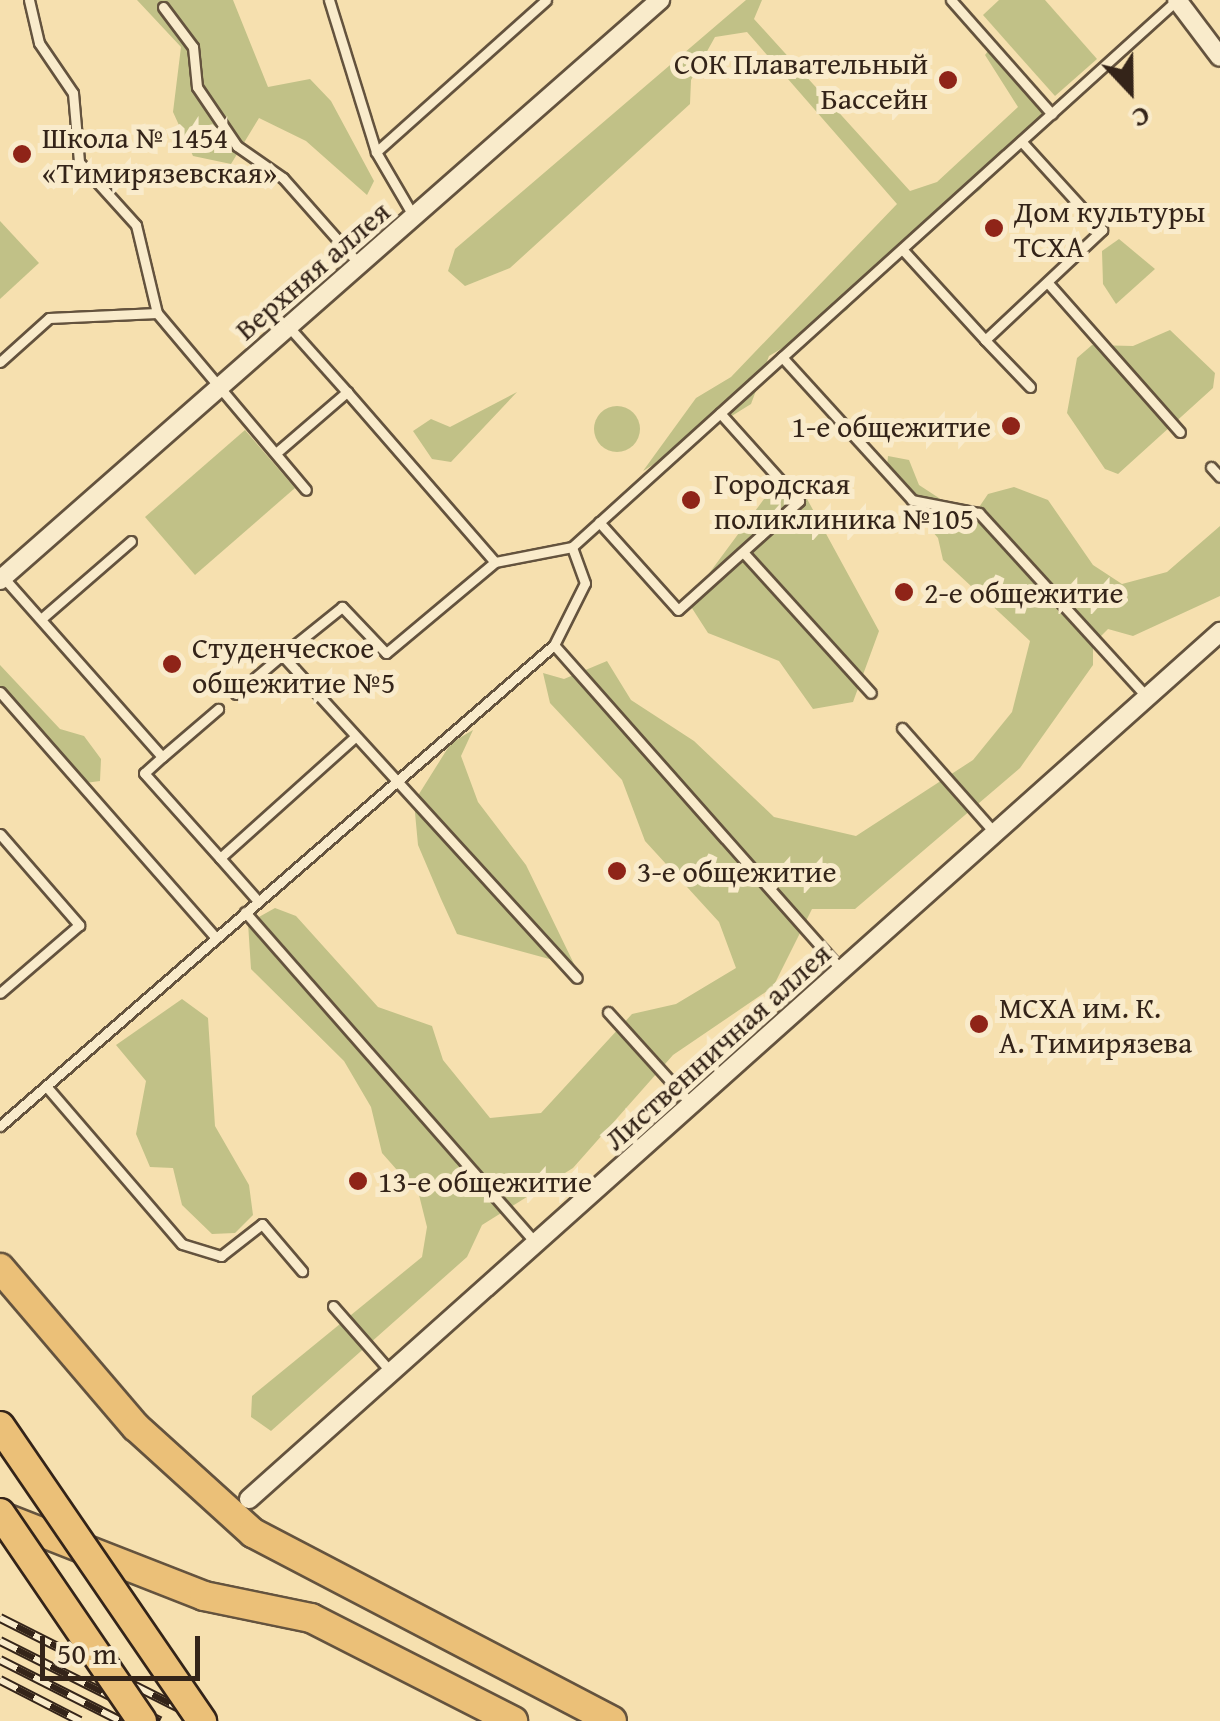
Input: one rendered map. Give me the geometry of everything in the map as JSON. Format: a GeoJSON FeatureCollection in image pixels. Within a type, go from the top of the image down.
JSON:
{"type":"FeatureCollection","features":[{"type":"Feature","properties":{"kind":"main road"},"geometry":{"type":"LineString","coordinates":[[0,1268],[136,1428],[253,1533],[330,1578],[612,1721]]}},
{"type":"Feature","properties":{"kind":"main road"},"geometry":{"type":"LineString","coordinates":[[0,1426],[202,1721]]}},
{"type":"Feature","properties":{"kind":"main road"},"geometry":{"type":"LineString","coordinates":[[0,1514],[204,1596],[275,1607],[513,1721]]}},
{"type":"Feature","properties":{"kind":"main road"},"geometry":{"type":"LineString","coordinates":[[0,1514],[142,1721]]}},
{"type":"Feature","properties":{"kind":"street","name":"Верхняя аллея"},"geometry":{"type":"LineString","coordinates":[[2,579],[660,0]]}},
{"type":"Feature","properties":{"kind":"street"},"geometry":{"type":"LineString","coordinates":[[1177,0],[1220,57]]}},
{"type":"Feature","properties":{"kind":"street","name":"Лиственничная аллея"},"geometry":{"type":"LineString","coordinates":[[256,1493],[1220,632]]}},
{"type":"Feature","properties":{"kind":"lane"},"geometry":{"type":"LineString","coordinates":[[29,0],[40,43],[74,93],[80,162],[136,225],[157,314],[306,490]]}},
{"type":"Feature","properties":{"kind":"lane"},"geometry":{"type":"LineString","coordinates":[[328,0],[376,152],[414,218]]}},
{"type":"Feature","properties":{"kind":"lane"},"geometry":{"type":"LineString","coordinates":[[376,152],[546,0]]}},
{"type":"Feature","properties":{"kind":"lane"},"geometry":{"type":"LineString","coordinates":[[236,694],[342,607],[386,653],[494,562],[572,547],[1177,0]]}},
{"type":"Feature","properties":{"kind":"lane"},"geometry":{"type":"LineString","coordinates":[[953,1],[1052,114]]}},
{"type":"Feature","properties":{"kind":"lane"},"geometry":{"type":"LineString","coordinates":[[163,6],[193,47],[198,87],[237,146],[283,178],[360,265]]}},
{"type":"Feature","properties":{"kind":"lane"},"geometry":{"type":"LineString","coordinates":[[985,340],[1102,230],[1021,140]]}},
{"type":"Feature","properties":{"kind":"lane"},"geometry":{"type":"LineString","coordinates":[[902,248],[1030,387]]}},
{"type":"Feature","properties":{"kind":"lane"},"geometry":{"type":"LineString","coordinates":[[1048,283],[1180,432]]}},
{"type":"Feature","properties":{"kind":"lane"},"geometry":{"type":"LineString","coordinates":[[0,362],[49,318],[157,314]]}},
{"type":"Feature","properties":{"kind":"lane"},"geometry":{"type":"LineString","coordinates":[[289,327],[494,562]]}},
{"type":"Feature","properties":{"kind":"lane"},"geometry":{"type":"LineString","coordinates":[[782,356],[912,500],[979,513],[1148,698]]}},
{"type":"Feature","properties":{"kind":"lane"},"geometry":{"type":"LineString","coordinates":[[276,453],[346,392]]}},
{"type":"Feature","properties":{"kind":"lane"},"geometry":{"type":"LineString","coordinates":[[599,522],[678,610],[743,552],[799,501],[720,413]]}},
{"type":"Feature","properties":{"kind":"lane"},"geometry":{"type":"LineString","coordinates":[[1210,467],[1220,477]]}},
{"type":"Feature","properties":{"kind":"lane"},"geometry":{"type":"LineString","coordinates":[[40,618],[131,541]]}},
{"type":"Feature","properties":{"kind":"lane"},"geometry":{"type":"LineString","coordinates":[[0,1126],[393,778],[554,644],[585,583],[572,547]]}},
{"type":"Feature","properties":{"kind":"lane"},"geometry":{"type":"LineString","coordinates":[[743,552],[871,693]]}},
{"type":"Feature","properties":{"kind":"lane"},"geometry":{"type":"LineString","coordinates":[[2,579],[162,757]]}},
{"type":"Feature","properties":{"kind":"lane"},"geometry":{"type":"LineString","coordinates":[[554,644],[842,970]]}},
{"type":"Feature","properties":{"kind":"lane"},"geometry":{"type":"LineString","coordinates":[[282,655],[577,978]]}},
{"type":"Feature","properties":{"kind":"lane"},"geometry":{"type":"LineString","coordinates":[[0,692],[216,938]]}},
{"type":"Feature","properties":{"kind":"lane"},"geometry":{"type":"LineString","coordinates":[[218,709],[144,773],[258,901]]}},
{"type":"Feature","properties":{"kind":"lane"},"geometry":{"type":"LineString","coordinates":[[902,728],[996,834]]}},
{"type":"Feature","properties":{"kind":"lane"},"geometry":{"type":"LineString","coordinates":[[220,858],[355,738]]}},
{"type":"Feature","properties":{"kind":"lane"},"geometry":{"type":"LineString","coordinates":[[0,834],[79,924],[0,993]]}},
{"type":"Feature","properties":{"kind":"lane"},"geometry":{"type":"LineString","coordinates":[[245,912],[537,1244]]}},
{"type":"Feature","properties":{"kind":"lane"},"geometry":{"type":"LineString","coordinates":[[608,1012],[692,1105]]}},
{"type":"Feature","properties":{"kind":"lane"},"geometry":{"type":"LineString","coordinates":[[46,1086],[182,1244],[221,1256],[262,1224],[302,1271]]}},
{"type":"Feature","properties":{"kind":"lane"},"geometry":{"type":"LineString","coordinates":[[333,1306],[391,1372]]}},
{"type":"Feature","properties":{"kind":"green space"},"geometry":{"type":"Polygon","coordinates":[[[137,0],[233,0],[268,87],[310,79],[331,101],[374,181],[367,195],[306,141],[259,118],[231,164],[193,156],[173,112],[181,47],[137,0]]]}},
{"type":"Feature","properties":{"kind":"green space"},"geometry":{"type":"Polygon","coordinates":[[[746,0],[762,0],[754,19],[910,191],[937,182],[1018,107],[985,55],[995,42],[1051,104],[980,190],[900,243],[847,310],[769,356],[751,404],[643,471],[696,398],[731,377],[897,204],[747,32],[715,37],[691,80],[690,104],[510,268],[465,286],[448,271],[455,249],[746,0]]]}},
{"type":"Feature","properties":{"kind":"green space"},"geometry":{"type":"Polygon","coordinates":[[[999,0],[1045,0],[1097,59],[1055,96],[983,15],[999,0]]]}},
{"type":"Feature","properties":{"kind":"green space"},"geometry":{"type":"Polygon","coordinates":[[[0,221],[39,263],[0,299],[0,221]]]}},
{"type":"Feature","properties":{"kind":"green space"},"geometry":{"type":"Polygon","coordinates":[[[1119,239],[1155,269],[1116,304],[1103,284],[1102,251],[1119,239]]]}},
{"type":"Feature","properties":{"kind":"green space"},"geometry":{"type":"Polygon","coordinates":[[[1170,330],[1215,373],[1213,388],[1118,474],[1105,469],[1067,413],[1077,358],[1092,345],[1133,346],[1170,330]]]}},
{"type":"Feature","properties":{"kind":"green space"},"geometry":{"type":"Polygon","coordinates":[[[517,392],[451,462],[432,459],[413,431],[431,419],[450,427],[517,392]]]}},
{"type":"Feature","properties":{"kind":"green space"},"geometry":{"type":"Polygon","coordinates":[[[617,406],[633,413],[640,429],[633,445],[617,452],[601,445],[594,429],[601,413],[617,406]]]}},
{"type":"Feature","properties":{"kind":"green space"},"geometry":{"type":"Polygon","coordinates":[[[245,430],[295,488],[195,575],[145,517],[245,430]]]}},
{"type":"Feature","properties":{"kind":"green space"},"geometry":{"type":"Polygon","coordinates":[[[888,456],[909,460],[919,485],[971,519],[988,494],[1014,487],[1048,500],[1093,565],[1122,584],[1167,572],[1220,526],[1220,596],[1133,636],[1108,629],[1093,644],[1093,665],[1020,768],[855,909],[812,909],[773,987],[673,1055],[573,1168],[482,1225],[467,1257],[271,1431],[251,1417],[252,1396],[422,1257],[427,1227],[419,1195],[382,1153],[371,1107],[344,1061],[251,969],[248,923],[275,908],[296,916],[378,1007],[432,1026],[443,1060],[490,1118],[541,1113],[632,1014],[676,1004],[736,968],[719,922],[645,841],[622,780],[550,703],[543,673],[564,679],[607,661],[631,700],[694,741],[774,817],[856,836],[973,760],[1012,712],[1030,641],[943,560],[938,538],[886,477],[888,456]]]}},
{"type":"Feature","properties":{"kind":"green space"},"geometry":{"type":"Polygon","coordinates":[[[800,486],[879,631],[853,702],[813,709],[779,661],[708,633],[688,602],[764,499],[800,486]]]}},
{"type":"Feature","properties":{"kind":"green space"},"geometry":{"type":"Polygon","coordinates":[[[0,665],[60,729],[84,736],[101,759],[100,781],[78,784],[51,753],[0,689],[0,665]]]}},
{"type":"Feature","properties":{"kind":"green space"},"geometry":{"type":"Polygon","coordinates":[[[473,730],[461,756],[478,802],[526,865],[575,966],[457,934],[441,899],[418,845],[414,802],[451,743],[473,730]]]}},
{"type":"Feature","properties":{"kind":"green space"},"geometry":{"type":"Polygon","coordinates":[[[182,999],[208,1018],[215,1126],[249,1185],[253,1215],[235,1233],[212,1234],[182,1205],[173,1168],[150,1167],[136,1134],[146,1081],[116,1045],[182,999]]]}},
{"type":"Feature","properties":{"kind":"railway"},"geometry":{"type":"LineString","coordinates":[[0,1618],[205,1721]]}},
{"type":"Feature","properties":{"kind":"railway"},"geometry":{"type":"LineString","coordinates":[[0,1641],[160,1721]]}},
{"type":"Feature","properties":{"kind":"railway"},"geometry":{"type":"LineString","coordinates":[[0,1660],[121,1721]]}},
{"type":"Feature","properties":{"kind":"railway"},"geometry":{"type":"LineString","coordinates":[[0,1680],[80,1721]]}},
{"type":"Feature","properties":{"kind":"place","name":"СОК Плавательный Бассейн"},"geometry":{"type":"Point","coordinates":[948,80]}},
{"type":"Feature","properties":{"kind":"place","name":"Школа № 1454 «Тимирязевская»"},"geometry":{"type":"Point","coordinates":[22,154]}},
{"type":"Feature","properties":{"kind":"place","name":"Дом культуры ТСХА"},"geometry":{"type":"Point","coordinates":[994,228]}},
{"type":"Feature","properties":{"kind":"place","name":"1-е общежитие"},"geometry":{"type":"Point","coordinates":[1011,426]}},
{"type":"Feature","properties":{"kind":"place","name":"Городская поликлиника №105"},"geometry":{"type":"Point","coordinates":[691,500]}},
{"type":"Feature","properties":{"kind":"place","name":"2-е общежитие"},"geometry":{"type":"Point","coordinates":[904,592]}},
{"type":"Feature","properties":{"kind":"place","name":"Студенческое общежитие №5"},"geometry":{"type":"Point","coordinates":[172,664]}},
{"type":"Feature","properties":{"kind":"place","name":"3-е общежитие"},"geometry":{"type":"Point","coordinates":[617,871]}},
{"type":"Feature","properties":{"kind":"place","name":"МСХА им. К. А. Тимирязева"},"geometry":{"type":"Point","coordinates":[979,1024]}},
{"type":"Feature","properties":{"kind":"place","name":"13-е общежитие"},"geometry":{"type":"Point","coordinates":[358,1181]}}]}
